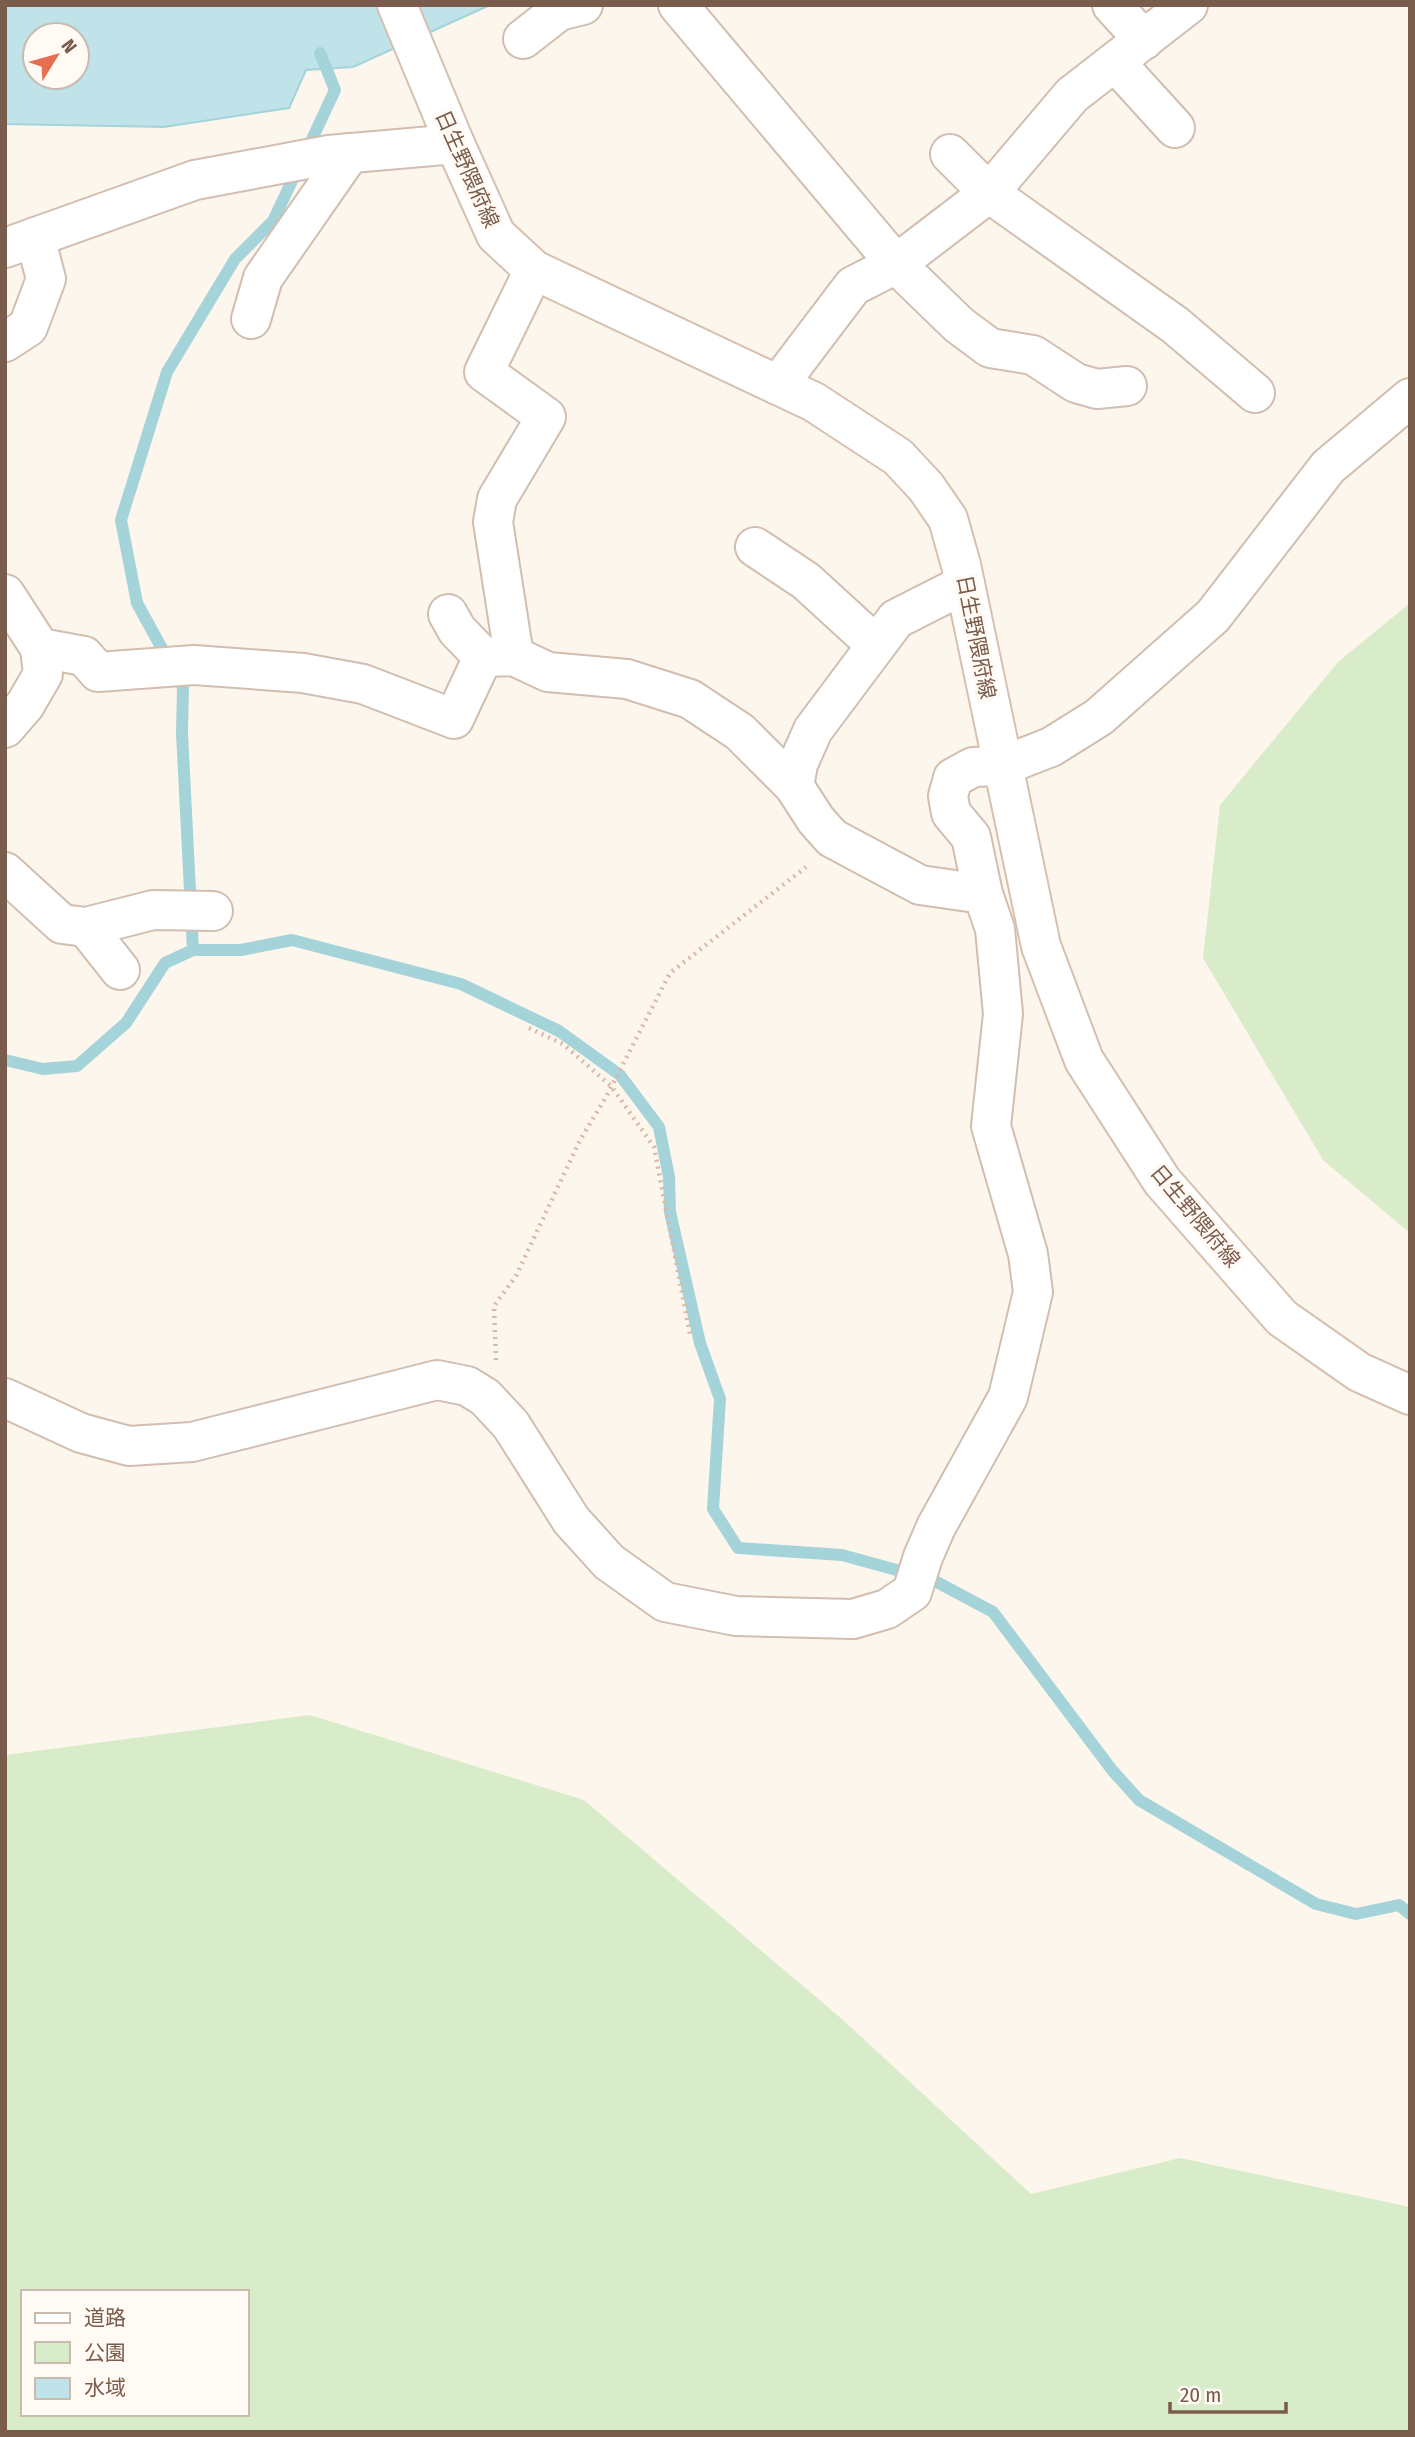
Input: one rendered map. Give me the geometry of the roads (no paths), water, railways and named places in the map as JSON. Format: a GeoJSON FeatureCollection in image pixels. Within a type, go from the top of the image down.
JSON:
{"type":"FeatureCollection","features":[{"type":"Feature","properties":{"kind":"street","name":"日生野隈府線"},"geometry":{"type":"LineString","coordinates":[[397,5],[496,235],[534,270],[814,402],[898,457],[926,487],[948,519],[965,583],[1041,946],[1084,1060],[1162,1181],[1282,1318],[1359,1371],[1410,1395]]}},
{"type":"Feature","properties":{"kind":"street"},"geometry":{"type":"LineString","coordinates":[[523,39],[558,11],[583,5]]}},
{"type":"Feature","properties":{"kind":"street"},"geometry":{"type":"LineString","coordinates":[[678,5],[896,264],[959,326],[990,348],[1033,355],[1076,383],[1097,389],[1127,386]]}},
{"type":"Feature","properties":{"kind":"street"},"geometry":{"type":"LineString","coordinates":[[1112,5],[1129,51],[1175,128]]}},
{"type":"Feature","properties":{"kind":"street"},"geometry":{"type":"LineString","coordinates":[[778,385],[853,286],[896,264],[989,193],[1072,94],[1188,5]]}},
{"type":"Feature","properties":{"kind":"street"},"geometry":{"type":"LineString","coordinates":[[5,342],[28,327],[46,279],[20,243],[195,180],[329,155],[455,144]]}},
{"type":"Feature","properties":{"kind":"street"},"geometry":{"type":"LineString","coordinates":[[251,319],[263,278],[350,153]]}},
{"type":"Feature","properties":{"kind":"street"},"geometry":{"type":"LineString","coordinates":[[950,154],[989,193],[1175,325],[1255,393]]}},
{"type":"Feature","properties":{"kind":"street"},"geometry":{"type":"LineString","coordinates":[[40,648],[84,656],[98,672],[194,665],[303,673],[363,684],[450,732],[498,657],[493,522],[497,499],[546,417],[484,372],[534,270]]}},
{"type":"Feature","properties":{"kind":"street"},"geometry":{"type":"LineString","coordinates":[[5,1398],[81,1433],[129,1446],[192,1443],[438,1380],[467,1386],[485,1397],[512,1425],[571,1520],[609,1562],[666,1602],[736,1616],[853,1619],[887,1609],[912,1592],[936,1528],[1007,1397],[1034,1292],[1028,1254],[990,1126],[1003,1014],[995,929],[983,894],[971,837],[951,813],[948,796],[953,778],[973,767],[1002,766],[1051,747],[1099,717],[1213,616],[1328,467],[1410,398]]}},
{"type":"Feature","properties":{"kind":"street"},"geometry":{"type":"LineString","coordinates":[[755,547],[807,581],[876,645]]}},
{"type":"Feature","properties":{"kind":"street"},"geometry":{"type":"LineString","coordinates":[[794,786],[798,764],[813,730],[896,619],[965,583]]}},
{"type":"Feature","properties":{"kind":"street"},"geometry":{"type":"LineString","coordinates":[[5,594],[40,648],[43,674],[25,705],[5,728]]}},
{"type":"Feature","properties":{"kind":"street"},"geometry":{"type":"LineString","coordinates":[[448,614],[468,643],[498,657],[548,672],[627,679],[690,699],[740,732],[794,786],[816,820],[832,838],[920,885],[983,894]]}},
{"type":"Feature","properties":{"kind":"street"},"geometry":{"type":"LineString","coordinates":[[5,872],[62,924],[86,927],[153,910],[213,911]]}},
{"type":"Feature","properties":{"kind":"street"},"geometry":{"type":"LineString","coordinates":[[86,927],[120,970]]}},
{"type":"Feature","properties":{"kind":"water"},"geometry":{"type":"Polygon","coordinates":[[[5,5],[490,5],[353,67],[306,70],[289,108],[164,127],[5,124],[5,5]]]}},
{"type":"Feature","properties":{"kind":"waterway"},"geometry":{"type":"LineString","coordinates":[[306,152],[335,90],[320,53]]}},
{"type":"Feature","properties":{"kind":"waterway"},"geometry":{"type":"LineString","coordinates":[[193,950],[182,733],[183,687],[137,603],[121,520],[167,372],[235,259],[273,221],[298,168]]}},
{"type":"Feature","properties":{"kind":"waterway"},"geometry":{"type":"LineString","coordinates":[[5,1060],[43,1069],[77,1066],[126,1023],[165,963],[193,950],[241,950],[292,940],[461,984],[559,1031],[620,1075],[659,1127],[669,1177],[670,1212],[700,1343],[720,1399],[713,1509],[738,1548],[842,1555],[933,1580],[993,1612],[1112,1770],[1139,1800],[1316,1904],[1356,1914],[1399,1905],[1410,1914]]}}]}
